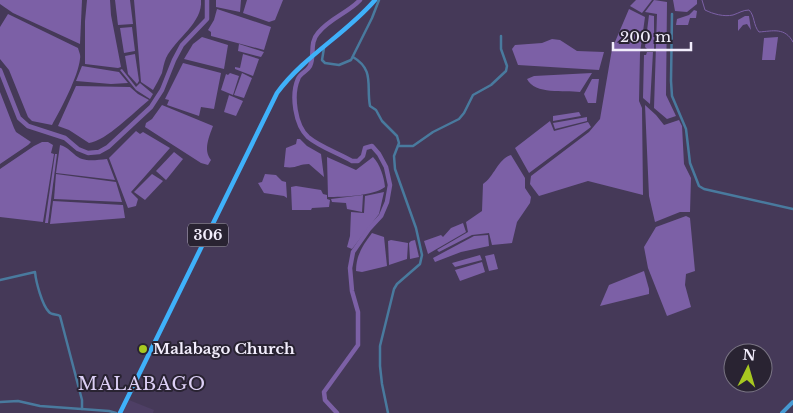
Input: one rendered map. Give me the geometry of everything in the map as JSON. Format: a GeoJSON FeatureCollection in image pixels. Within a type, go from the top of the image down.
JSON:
{"type":"FeatureCollection","features":[{"type":"Feature","properties":{"kind":"main road","name":"306"},"geometry":{"type":"LineString","coordinates":[[120,413],[272,103],[284,84],[353,23],[375,0]]}},
{"type":"Feature","properties":{"kind":"street"},"geometry":{"type":"LineString","coordinates":[[324,47],[322,60],[328,64],[343,64],[353,58],[379,0]]}},
{"type":"Feature","properties":{"kind":"street"},"geometry":{"type":"LineString","coordinates":[[672,14],[672,96],[686,129],[689,159],[699,186],[704,189],[793,209]]}},
{"type":"Feature","properties":{"kind":"street"},"geometry":{"type":"LineString","coordinates":[[398,146],[413,146],[433,132],[459,119],[473,95],[491,85],[506,71],[507,66],[501,49],[500,36]]}},
{"type":"Feature","properties":{"kind":"street"},"geometry":{"type":"LineString","coordinates":[[353,58],[363,64],[367,72],[370,106],[376,110],[382,121],[396,134],[398,146],[394,156],[394,169],[416,228],[422,259],[420,264],[397,284],[394,289],[380,346],[382,384],[388,413]]}},
{"type":"Feature","properties":{"kind":"street"},"geometry":{"type":"LineString","coordinates":[[0,280],[34,272],[37,285],[49,312],[60,316],[82,400],[82,410]]}},
{"type":"Feature","properties":{"kind":"street"},"geometry":{"type":"LineString","coordinates":[[0,402],[18,401],[40,406],[116,413]]}},
{"type":"Feature","properties":{"kind":"street"},"geometry":{"type":"LineString","coordinates":[[782,413],[793,402]]}},
{"type":"Feature","properties":{"kind":"shaded area"},"geometry":{"type":"Polygon","coordinates":[[[0,0],[82,0],[80,44],[13,13],[0,4],[0,0]]]}},
{"type":"Feature","properties":{"kind":"shaded area"},"geometry":{"type":"Polygon","coordinates":[[[87,0],[110,0],[121,67],[85,64],[87,0]]]}},
{"type":"Feature","properties":{"kind":"shaded area"},"geometry":{"type":"Polygon","coordinates":[[[115,0],[130,0],[133,24],[118,25],[115,0]]]}},
{"type":"Feature","properties":{"kind":"shaded area"},"geometry":{"type":"Polygon","coordinates":[[[134,0],[201,0],[198,16],[170,51],[153,90],[141,82],[134,0]]]}},
{"type":"Feature","properties":{"kind":"shaded area"},"geometry":{"type":"Polygon","coordinates":[[[216,0],[241,0],[240,12],[216,7],[216,0]]]}},
{"type":"Feature","properties":{"kind":"shaded area"},"geometry":{"type":"Polygon","coordinates":[[[247,0],[283,0],[275,20],[269,22],[243,13],[247,0]]]}},
{"type":"Feature","properties":{"kind":"shaded area"},"geometry":{"type":"Polygon","coordinates":[[[636,0],[652,0],[642,13],[630,6],[636,0]]]}},
{"type":"Feature","properties":{"kind":"shaded area"},"geometry":{"type":"Polygon","coordinates":[[[654,0],[667,2],[666,95],[676,116],[667,119],[654,108],[657,14],[645,12],[654,0]]]}},
{"type":"Feature","properties":{"kind":"shaded area"},"geometry":{"type":"Polygon","coordinates":[[[673,0],[697,0],[697,4],[687,12],[675,11],[673,0]]]}},
{"type":"Feature","properties":{"kind":"shaded area"},"geometry":{"type":"Polygon","coordinates":[[[217,9],[271,27],[264,50],[211,36],[211,32],[208,30],[214,20],[217,9]]]}},
{"type":"Feature","properties":{"kind":"shaded area"},"geometry":{"type":"Polygon","coordinates":[[[629,9],[645,17],[640,53],[639,101],[642,108],[643,195],[588,181],[539,196],[530,184],[531,176],[589,132],[600,119],[612,49],[629,9]]]}},
{"type":"Feature","properties":{"kind":"shaded area"},"geometry":{"type":"Polygon","coordinates":[[[694,10],[697,11],[696,18],[690,18],[688,25],[676,25],[677,19],[689,15],[694,10]]]}},
{"type":"Feature","properties":{"kind":"shaded area"},"geometry":{"type":"Polygon","coordinates":[[[8,14],[78,48],[80,55],[79,66],[73,84],[52,125],[32,121],[28,117],[9,70],[0,59],[0,27],[8,14]]]}},
{"type":"Feature","properties":{"kind":"shaded area"},"geometry":{"type":"Polygon","coordinates":[[[649,15],[654,16],[654,50],[648,50],[645,47],[649,15]]]}},
{"type":"Feature","properties":{"kind":"shaded area"},"geometry":{"type":"Polygon","coordinates":[[[749,16],[751,30],[747,24],[743,25],[738,31],[738,20],[749,16]]]}},
{"type":"Feature","properties":{"kind":"shaded area"},"geometry":{"type":"Polygon","coordinates":[[[132,27],[135,51],[124,53],[120,28],[132,27]]]}},
{"type":"Feature","properties":{"kind":"shaded area"},"geometry":{"type":"Polygon","coordinates":[[[202,37],[228,45],[224,69],[184,59],[193,44],[202,37]]]}},
{"type":"Feature","properties":{"kind":"shaded area"},"geometry":{"type":"Polygon","coordinates":[[[778,37],[775,60],[762,60],[764,38],[778,37]]]}},
{"type":"Feature","properties":{"kind":"shaded area"},"geometry":{"type":"Polygon","coordinates":[[[552,39],[560,40],[577,51],[604,52],[599,70],[518,65],[512,49],[515,45],[542,43],[552,39]]]}},
{"type":"Feature","properties":{"kind":"shaded area"},"geometry":{"type":"Polygon","coordinates":[[[239,44],[264,52],[261,57],[238,51],[239,44]]]}},
{"type":"Feature","properties":{"kind":"shaded area"},"geometry":{"type":"Polygon","coordinates":[[[647,52],[653,52],[650,104],[643,98],[644,55],[647,52]]]}},
{"type":"Feature","properties":{"kind":"shaded area"},"geometry":{"type":"Polygon","coordinates":[[[135,54],[139,81],[137,84],[128,74],[125,56],[135,54]]]}},
{"type":"Feature","properties":{"kind":"shaded area"},"geometry":{"type":"Polygon","coordinates":[[[243,54],[259,59],[253,76],[235,69],[235,67],[240,68],[243,54]]]}},
{"type":"Feature","properties":{"kind":"shaded area"},"geometry":{"type":"Polygon","coordinates":[[[183,63],[221,73],[214,109],[201,107],[199,116],[167,105],[169,100],[165,99],[183,63]]]}},
{"type":"Feature","properties":{"kind":"shaded area"},"geometry":{"type":"Polygon","coordinates":[[[82,66],[119,72],[128,83],[111,84],[76,81],[82,66]]]}},
{"type":"Feature","properties":{"kind":"shaded area"},"geometry":{"type":"Polygon","coordinates":[[[122,69],[136,87],[140,83],[153,94],[150,99],[136,90],[120,70],[122,69]]]}},
{"type":"Feature","properties":{"kind":"shaded area"},"geometry":{"type":"Polygon","coordinates":[[[230,73],[239,76],[233,95],[221,90],[226,74],[230,73]]]}},
{"type":"Feature","properties":{"kind":"shaded area"},"geometry":{"type":"Polygon","coordinates":[[[242,73],[252,78],[244,98],[234,95],[242,73]]]}},
{"type":"Feature","properties":{"kind":"shaded area"},"geometry":{"type":"Polygon","coordinates":[[[592,73],[580,92],[543,90],[536,88],[527,79],[534,76],[592,73]]]}},
{"type":"Feature","properties":{"kind":"shaded area"},"geometry":{"type":"Polygon","coordinates":[[[592,79],[599,79],[596,103],[588,103],[584,94],[592,79]]]}},
{"type":"Feature","properties":{"kind":"shaded area"},"geometry":{"type":"Polygon","coordinates":[[[76,86],[130,87],[149,100],[112,132],[89,143],[69,130],[58,126],[76,86]]]}},
{"type":"Feature","properties":{"kind":"shaded area"},"geometry":{"type":"Polygon","coordinates":[[[0,92],[16,132],[31,142],[0,164],[0,92]]]}},
{"type":"Feature","properties":{"kind":"shaded area"},"geometry":{"type":"Polygon","coordinates":[[[229,95],[243,101],[236,116],[224,112],[229,95]]]}},
{"type":"Feature","properties":{"kind":"shaded area"},"geometry":{"type":"Polygon","coordinates":[[[162,105],[213,126],[208,143],[207,152],[211,160],[208,165],[201,163],[145,127],[146,123],[152,119],[162,105]]]}},
{"type":"Feature","properties":{"kind":"shaded area"},"geometry":{"type":"Polygon","coordinates":[[[645,105],[664,125],[679,120],[682,126],[684,164],[691,178],[690,212],[680,212],[655,222],[649,196],[645,105]]]}},
{"type":"Feature","properties":{"kind":"shaded area"},"geometry":{"type":"Polygon","coordinates":[[[579,112],[581,116],[553,121],[553,116],[579,112]]]}},
{"type":"Feature","properties":{"kind":"shaded area"},"geometry":{"type":"Polygon","coordinates":[[[587,117],[587,121],[555,129],[553,123],[587,117]]]}},
{"type":"Feature","properties":{"kind":"shaded area"},"geometry":{"type":"Polygon","coordinates":[[[550,121],[554,131],[588,122],[591,127],[529,173],[515,148],[550,121]]]}},
{"type":"Feature","properties":{"kind":"shaded area"},"geometry":{"type":"Polygon","coordinates":[[[136,131],[140,134],[143,132],[170,148],[131,192],[138,199],[136,206],[128,208],[109,158],[136,131]]]}},
{"type":"Feature","properties":{"kind":"shaded area"},"geometry":{"type":"Polygon","coordinates":[[[297,139],[300,139],[307,146],[321,154],[324,177],[309,164],[284,167],[286,148],[296,144],[297,139]]]}},
{"type":"Feature","properties":{"kind":"shaded area"},"geometry":{"type":"Polygon","coordinates":[[[42,142],[48,142],[53,145],[51,153],[54,154],[43,222],[0,217],[0,169],[42,142]]]}},
{"type":"Feature","properties":{"kind":"shaded area"},"geometry":{"type":"Polygon","coordinates":[[[60,145],[81,159],[107,159],[115,180],[56,173],[60,145]]]}},
{"type":"Feature","properties":{"kind":"shaded area"},"geometry":{"type":"Polygon","coordinates":[[[174,152],[183,159],[166,180],[156,171],[174,152]]]}},
{"type":"Feature","properties":{"kind":"shaded area"},"geometry":{"type":"Polygon","coordinates":[[[55,154],[57,154],[48,223],[45,223],[55,154]]]}},
{"type":"Feature","properties":{"kind":"shaded area"},"geometry":{"type":"Polygon","coordinates":[[[511,155],[525,178],[525,188],[531,197],[530,203],[517,222],[512,243],[492,245],[489,233],[472,235],[439,252],[437,250],[468,232],[466,222],[482,211],[483,184],[499,164],[511,155]]]}},
{"type":"Feature","properties":{"kind":"shaded area"},"geometry":{"type":"Polygon","coordinates":[[[327,157],[356,170],[373,157],[378,163],[385,187],[366,194],[328,197],[327,157]]]}},
{"type":"Feature","properties":{"kind":"shaded area"},"geometry":{"type":"Polygon","coordinates":[[[56,174],[116,182],[122,202],[54,199],[56,174]]]}},
{"type":"Feature","properties":{"kind":"shaded area"},"geometry":{"type":"Polygon","coordinates":[[[152,174],[163,181],[145,200],[134,192],[152,174]]]}},
{"type":"Feature","properties":{"kind":"shaded area"},"geometry":{"type":"Polygon","coordinates":[[[265,174],[276,175],[286,182],[287,198],[264,193],[258,183],[262,182],[265,174]]]}},
{"type":"Feature","properties":{"kind":"shaded area"},"geometry":{"type":"Polygon","coordinates":[[[291,187],[321,190],[323,194],[327,195],[327,199],[330,200],[329,207],[312,208],[311,210],[292,210],[291,187]]]}},
{"type":"Feature","properties":{"kind":"shaded area"},"geometry":{"type":"Polygon","coordinates":[[[384,192],[379,214],[352,249],[347,247],[350,236],[351,212],[364,213],[365,196],[384,192]]]}},
{"type":"Feature","properties":{"kind":"shaded area"},"geometry":{"type":"Polygon","coordinates":[[[363,195],[362,212],[347,209],[346,203],[332,202],[331,199],[363,195]]]}},
{"type":"Feature","properties":{"kind":"shaded area"},"geometry":{"type":"Polygon","coordinates":[[[53,201],[123,205],[125,218],[50,224],[53,201]]]}},
{"type":"Feature","properties":{"kind":"shaded area"},"geometry":{"type":"Polygon","coordinates":[[[686,216],[690,218],[695,271],[686,274],[685,285],[691,307],[667,316],[648,268],[644,247],[656,227],[686,216]]]}},
{"type":"Feature","properties":{"kind":"shaded area"},"geometry":{"type":"Polygon","coordinates":[[[463,223],[466,232],[428,254],[424,241],[441,235],[443,237],[451,228],[463,223]]]}},
{"type":"Feature","properties":{"kind":"shaded area"},"geometry":{"type":"Polygon","coordinates":[[[372,233],[384,237],[387,266],[362,272],[356,271],[357,260],[361,250],[372,233]]]}},
{"type":"Feature","properties":{"kind":"shaded area"},"geometry":{"type":"Polygon","coordinates":[[[488,235],[489,246],[461,252],[435,262],[433,258],[474,236],[488,235]]]}},
{"type":"Feature","properties":{"kind":"shaded area"},"geometry":{"type":"Polygon","coordinates":[[[415,240],[419,257],[410,259],[409,243],[415,240]]]}},
{"type":"Feature","properties":{"kind":"shaded area"},"geometry":{"type":"Polygon","coordinates":[[[388,241],[408,243],[407,259],[389,265],[388,241]]]}},
{"type":"Feature","properties":{"kind":"shaded area"},"geometry":{"type":"Polygon","coordinates":[[[494,254],[498,269],[489,271],[485,256],[494,254]]]}},
{"type":"Feature","properties":{"kind":"shaded area"},"geometry":{"type":"Polygon","coordinates":[[[480,255],[482,260],[455,267],[452,263],[480,255]]]}},
{"type":"Feature","properties":{"kind":"shaded area"},"geometry":{"type":"Polygon","coordinates":[[[482,262],[485,272],[460,281],[455,270],[482,262]]]}},
{"type":"Feature","properties":{"kind":"shaded area"},"geometry":{"type":"Polygon","coordinates":[[[644,271],[649,294],[600,306],[609,285],[644,271]]]}},
{"type":"Feature","properties":{"kind":"shaded area"},"geometry":{"type":"Polygon","coordinates":[[[129,400],[154,410],[153,413],[123,413],[129,400]]]}},
{"type":"Feature","properties":{"kind":"waterway"},"geometry":{"type":"LineString","coordinates":[[0,70],[19,118],[28,126],[65,138],[78,149],[88,153],[99,152],[108,147],[151,107],[162,90],[182,45],[207,19],[207,0]]}},
{"type":"Feature","properties":{"kind":"waterway"},"geometry":{"type":"LineString","coordinates":[[337,413],[325,400],[324,392],[358,345],[358,312],[352,291],[350,268],[353,252],[381,216],[387,202],[390,185],[386,167],[372,146],[365,148],[363,156],[358,161],[352,161],[308,137],[297,118],[295,93],[299,77],[310,66],[315,37],[328,23],[360,0]]}},
{"type":"Feature","properties":{"kind":"waterway"},"geometry":{"type":"LineString","coordinates":[[702,0],[705,10],[719,15],[733,15],[749,10],[759,32],[782,32],[790,37],[793,42]]}},
{"type":"Feature","properties":{"kind":"place","name":"Malabago Church"},"geometry":{"type":"Point","coordinates":[143,349]}},
{"type":"Feature","properties":{"kind":"district","name":"MALABAGO"},"geometry":{"type":"Point","coordinates":[142,384]}}]}
